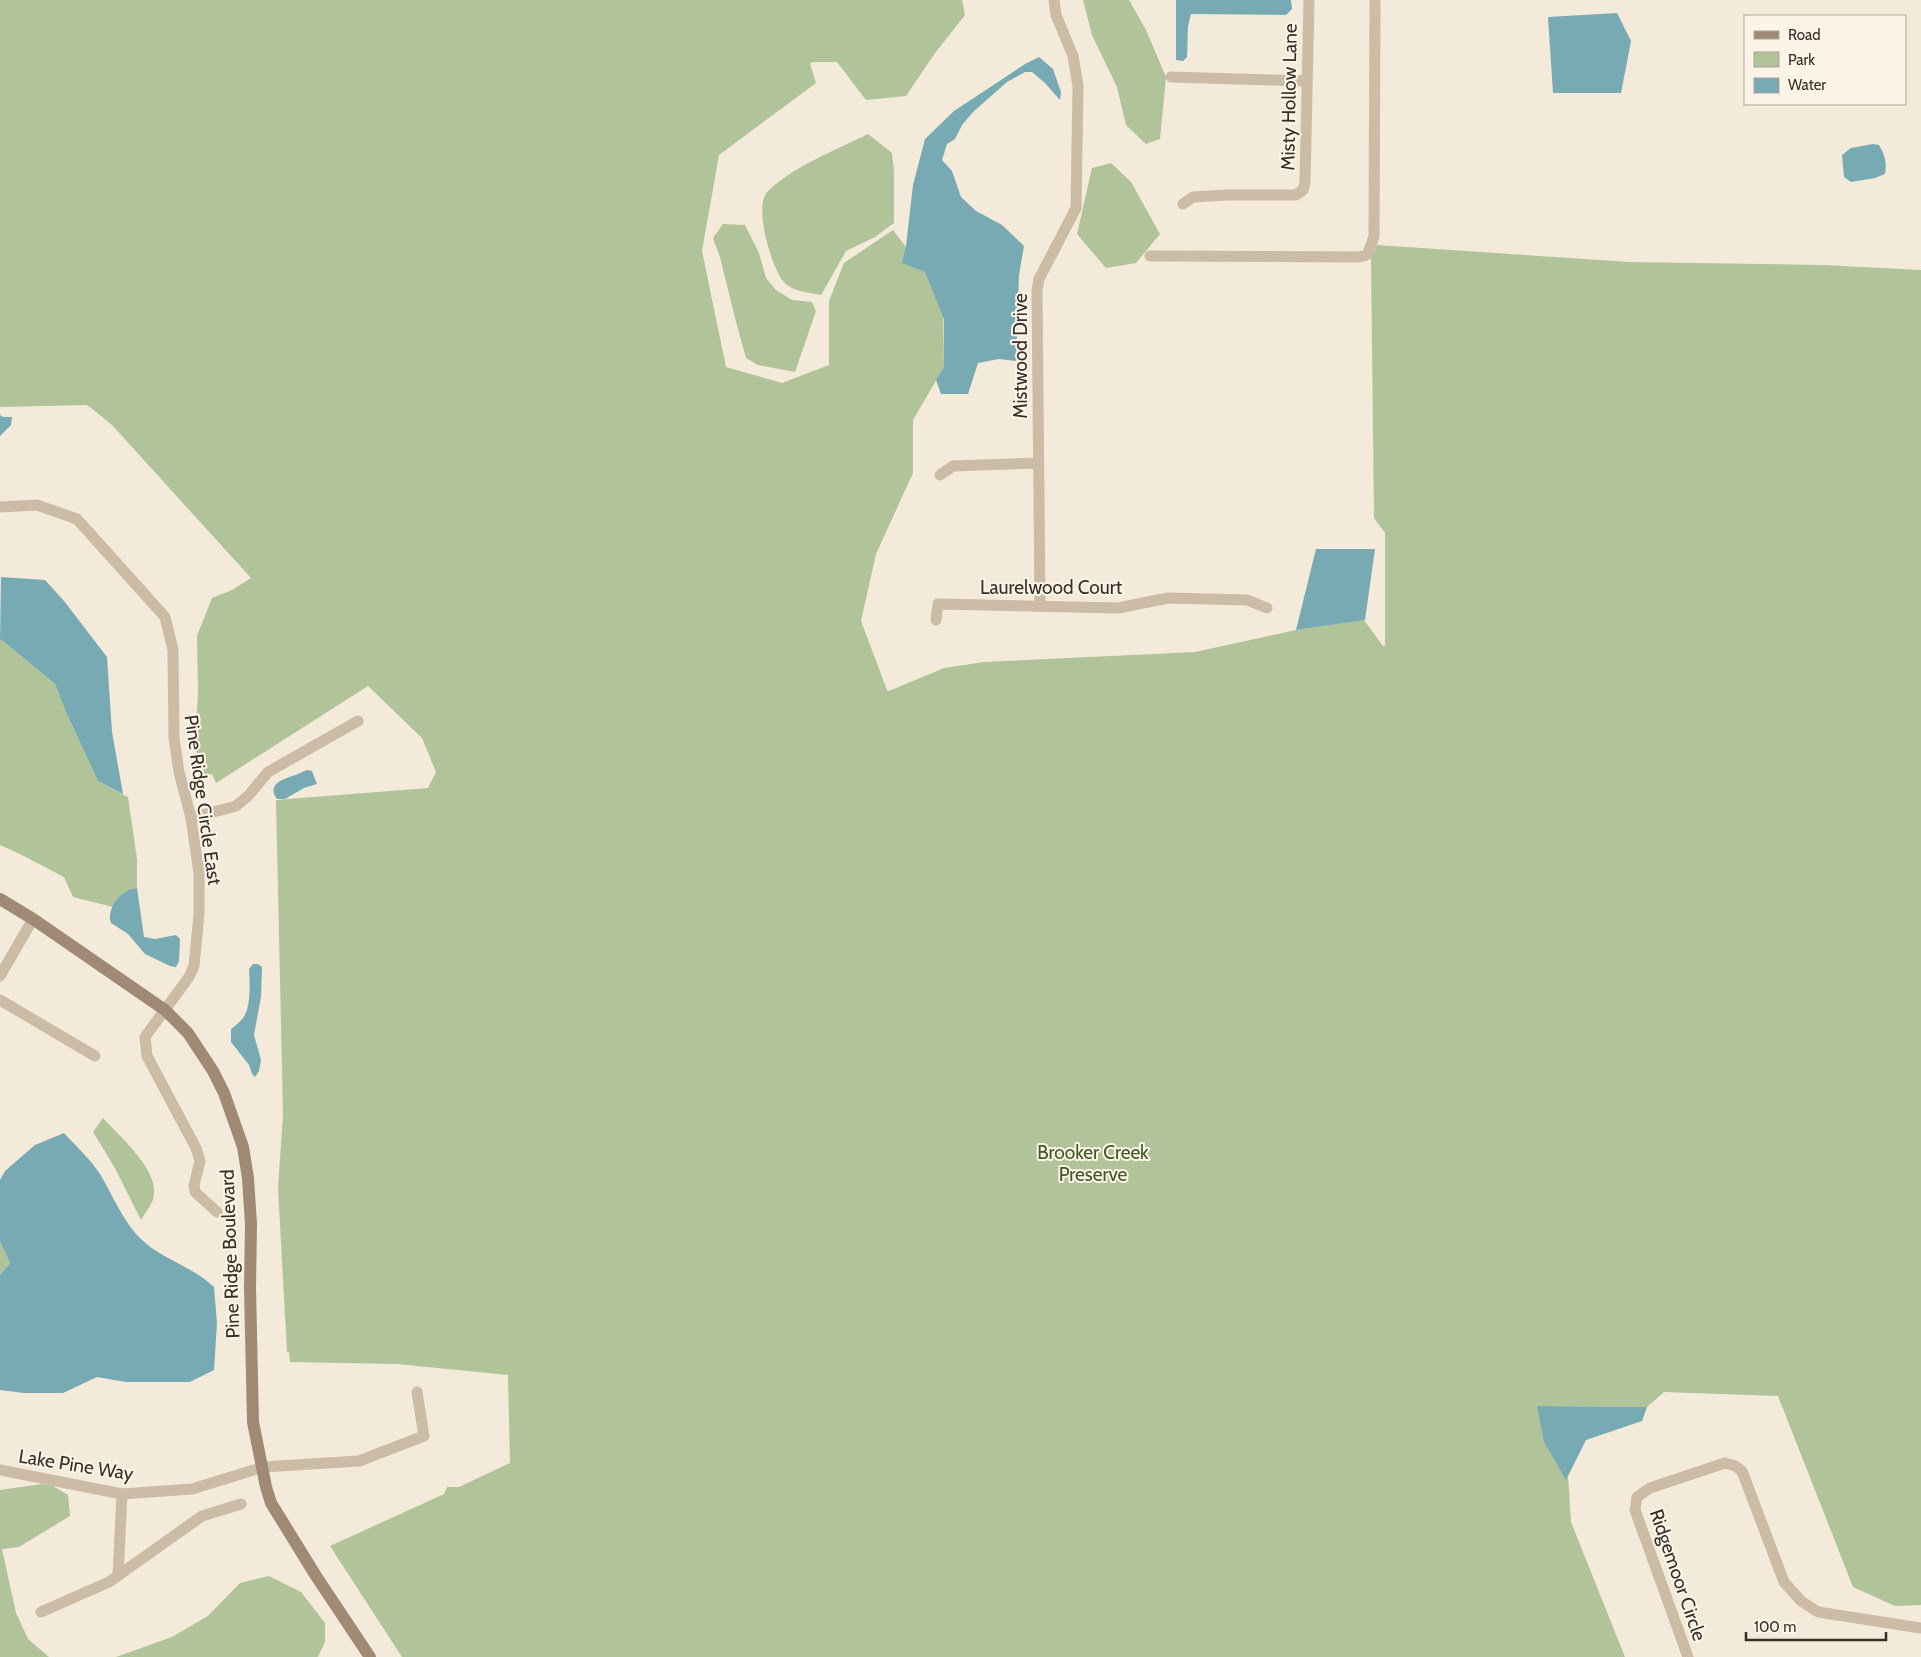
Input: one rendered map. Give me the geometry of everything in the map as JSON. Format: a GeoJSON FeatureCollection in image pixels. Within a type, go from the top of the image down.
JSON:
{"type":"FeatureCollection","features":[{"type":"Feature","properties":{"kind":"street","name":"Mistwood Drive"},"geometry":{"type":"LineString","coordinates":[[1040,605],[1037,290],[1039,280],[1076,208],[1078,86],[1073,56],[1056,15],[1054,0]]}},
{"type":"Feature","properties":{"kind":"street","name":"Misty Hollow Lane"},"geometry":{"type":"LineString","coordinates":[[1183,204],[1193,197],[1296,195],[1303,190],[1305,183],[1309,0]]}},
{"type":"Feature","properties":{"kind":"street"},"geometry":{"type":"LineString","coordinates":[[1150,256],[1359,257],[1368,255],[1374,237],[1375,0]]}},
{"type":"Feature","properties":{"kind":"street"},"geometry":{"type":"LineString","coordinates":[[1171,77],[1308,81]]}},
{"type":"Feature","properties":{"kind":"street"},"geometry":{"type":"LineString","coordinates":[[940,475],[953,466],[1038,464]]}},
{"type":"Feature","properties":{"kind":"street","name":"Pine Ridge Circle East"},"geometry":{"type":"LineString","coordinates":[[0,507],[37,504],[77,519],[165,617],[173,650],[174,738],[179,772],[191,818],[199,873],[199,914],[194,966],[190,977],[145,1037],[147,1056],[196,1148],[200,1161],[194,1185],[195,1192],[216,1212]]}},
{"type":"Feature","properties":{"kind":"street","name":"Laurelwood Court"},"geometry":{"type":"LineString","coordinates":[[936,620],[938,604],[1118,608],[1168,598],[1247,600],[1266,608]]}},
{"type":"Feature","properties":{"kind":"street"},"geometry":{"type":"LineString","coordinates":[[191,818],[236,806],[248,796],[268,772],[358,721]]}},
{"type":"Feature","properties":{"kind":"street","name":"Pine Ridge Boulevard"},"geometry":{"type":"LineString","coordinates":[[0,899],[33,918],[165,1010],[188,1033],[213,1071],[224,1093],[243,1147],[248,1178],[251,1224],[252,1414],[266,1488],[272,1503],[316,1576],[370,1657]]}},
{"type":"Feature","properties":{"kind":"street"},"geometry":{"type":"LineString","coordinates":[[0,976],[33,918]]}},
{"type":"Feature","properties":{"kind":"street"},"geometry":{"type":"LineString","coordinates":[[0,1000],[95,1056]]}},
{"type":"Feature","properties":{"kind":"street","name":"Lake Pine Way"},"geometry":{"type":"LineString","coordinates":[[0,1470],[122,1494],[192,1489],[263,1467],[358,1461],[424,1436],[417,1392]]}},
{"type":"Feature","properties":{"kind":"street","name":"Ridgemoor Circle"},"geometry":{"type":"LineString","coordinates":[[1688,1657],[1635,1510],[1637,1497],[1650,1488],[1725,1464],[1735,1466],[1742,1471],[1784,1582],[1801,1601],[1818,1612],[1921,1628]]}},
{"type":"Feature","properties":{"kind":"street"},"geometry":{"type":"LineString","coordinates":[[118,1576],[122,1494]]}},
{"type":"Feature","properties":{"kind":"street"},"geometry":{"type":"LineString","coordinates":[[41,1612],[109,1582],[202,1516],[242,1504]]}},
{"type":"Feature","properties":{"kind":"green space","name":"Brooker Creek Preserve"},"geometry":{"type":"Polygon","coordinates":[[[0,0],[962,0],[965,15],[935,53],[906,96],[866,100],[837,62],[812,62],[810,64],[816,83],[719,155],[702,251],[726,367],[782,383],[829,365],[829,301],[844,263],[893,230],[943,296],[944,367],[913,420],[913,473],[876,554],[861,621],[889,691],[944,668],[984,662],[1195,652],[1296,630],[1364,620],[1383,646],[1385,646],[1385,533],[1374,518],[1371,258],[1377,245],[1629,262],[1822,265],[1921,270],[1921,1605],[1895,1606],[1853,1587],[1778,1396],[1664,1392],[1647,1407],[1538,1406],[1567,1479],[1568,1476],[1571,1522],[1625,1657],[402,1657],[330,1546],[444,1494],[447,1487],[459,1487],[510,1463],[508,1375],[397,1364],[290,1362],[289,1352],[287,1352],[278,1188],[283,1115],[276,800],[428,788],[436,772],[422,738],[368,686],[216,783],[212,774],[205,775],[195,748],[198,692],[197,636],[212,598],[232,590],[251,578],[112,425],[90,407],[86,405],[0,407],[0,0]]]}},
{"type":"Feature","properties":{"kind":"green space"},"geometry":{"type":"Polygon","coordinates":[[[1083,0],[1129,0],[1146,30],[1166,77],[1160,139],[1146,144],[1126,125],[1117,87],[1092,35],[1083,0]]]}},
{"type":"Feature","properties":{"kind":"green space"},"geometry":{"type":"Polygon","coordinates":[[[868,134],[892,153],[894,223],[875,237],[846,251],[821,295],[800,291],[787,285],[773,263],[765,236],[762,209],[764,198],[768,191],[791,174],[816,159],[868,134]]]}},
{"type":"Feature","properties":{"kind":"green space"},"geometry":{"type":"Polygon","coordinates":[[[1111,163],[1131,182],[1160,234],[1136,263],[1106,268],[1077,234],[1092,168],[1111,163]]]}},
{"type":"Feature","properties":{"kind":"green space"},"geometry":{"type":"Polygon","coordinates":[[[723,224],[745,225],[759,253],[766,278],[776,290],[792,300],[812,302],[816,311],[795,372],[758,365],[746,358],[720,257],[713,238],[723,224]]]}},
{"type":"Feature","properties":{"kind":"green space"},"geometry":{"type":"Polygon","coordinates":[[[0,640],[55,684],[98,781],[128,797],[137,859],[137,888],[126,892],[113,907],[73,897],[64,877],[0,845],[0,640]]]}},
{"type":"Feature","properties":{"kind":"green space"},"geometry":{"type":"Polygon","coordinates":[[[103,1118],[137,1155],[151,1177],[154,1189],[153,1199],[141,1220],[115,1168],[93,1132],[103,1118]]]}},
{"type":"Feature","properties":{"kind":"green space"},"geometry":{"type":"Polygon","coordinates":[[[0,1241],[10,1263],[0,1275],[0,1241]]]}},
{"type":"Feature","properties":{"kind":"green space"},"geometry":{"type":"Polygon","coordinates":[[[42,1484],[53,1486],[68,1495],[70,1516],[19,1547],[2,1549],[16,1613],[28,1639],[49,1657],[0,1657],[0,1490],[42,1484]]]}},
{"type":"Feature","properties":{"kind":"green space"},"geometry":{"type":"Polygon","coordinates":[[[269,1576],[301,1592],[325,1623],[325,1642],[318,1657],[116,1657],[172,1637],[208,1616],[240,1583],[269,1576]]]}},
{"type":"Feature","properties":{"kind":"water"},"geometry":{"type":"Polygon","coordinates":[[[1176,0],[1291,0],[1292,9],[1286,15],[1191,14],[1188,26],[1187,57],[1183,61],[1176,60],[1176,0]]]}},
{"type":"Feature","properties":{"kind":"water"},"geometry":{"type":"Polygon","coordinates":[[[1617,13],[1631,41],[1621,93],[1553,93],[1548,17],[1617,13]]]}},
{"type":"Feature","properties":{"kind":"water"},"geometry":{"type":"Polygon","coordinates":[[[1039,57],[1053,69],[1061,92],[1060,100],[1032,72],[1025,72],[1007,82],[973,112],[962,125],[955,139],[947,144],[942,160],[952,171],[961,197],[976,211],[1002,225],[1024,246],[1019,275],[1016,361],[999,359],[978,363],[968,394],[941,394],[936,380],[944,367],[944,319],[925,272],[902,263],[906,246],[913,185],[925,139],[954,111],[1025,64],[1039,57]]]}},
{"type":"Feature","properties":{"kind":"water"},"geometry":{"type":"Polygon","coordinates":[[[1873,144],[1879,145],[1883,152],[1886,163],[1885,174],[1875,178],[1851,182],[1844,177],[1842,155],[1851,148],[1873,144]]]}},
{"type":"Feature","properties":{"kind":"water"},"geometry":{"type":"Polygon","coordinates":[[[0,415],[12,417],[11,425],[0,436],[0,415]]]}},
{"type":"Feature","properties":{"kind":"water"},"geometry":{"type":"Polygon","coordinates":[[[1316,549],[1375,549],[1365,620],[1296,630],[1316,549]]]}},
{"type":"Feature","properties":{"kind":"water"},"geometry":{"type":"Polygon","coordinates":[[[1,577],[45,580],[64,601],[107,657],[112,732],[123,794],[98,781],[55,684],[0,640],[1,577]]]}},
{"type":"Feature","properties":{"kind":"water"},"geometry":{"type":"Polygon","coordinates":[[[307,770],[312,771],[317,784],[304,788],[285,799],[277,799],[274,794],[274,787],[277,784],[284,779],[307,770]]]}},
{"type":"Feature","properties":{"kind":"water"},"geometry":{"type":"Polygon","coordinates":[[[137,888],[144,937],[155,939],[176,935],[180,939],[179,961],[176,967],[145,954],[128,934],[111,923],[111,911],[116,900],[131,889],[137,888]]]}},
{"type":"Feature","properties":{"kind":"water"},"geometry":{"type":"Polygon","coordinates":[[[253,964],[258,964],[262,967],[261,997],[254,1035],[261,1060],[259,1071],[255,1077],[249,1065],[231,1042],[231,1029],[246,1014],[250,980],[249,969],[253,964]]]}},
{"type":"Feature","properties":{"kind":"water"},"geometry":{"type":"Polygon","coordinates":[[[64,1133],[96,1168],[124,1217],[141,1239],[158,1252],[196,1273],[214,1287],[217,1323],[214,1370],[190,1382],[126,1382],[97,1377],[63,1393],[24,1393],[0,1390],[0,1275],[10,1263],[0,1241],[0,1180],[5,1171],[35,1145],[64,1133]]]}},
{"type":"Feature","properties":{"kind":"water"},"geometry":{"type":"Polygon","coordinates":[[[1537,1406],[1647,1407],[1642,1421],[1586,1440],[1566,1480],[1544,1442],[1537,1406]]]}}]}
